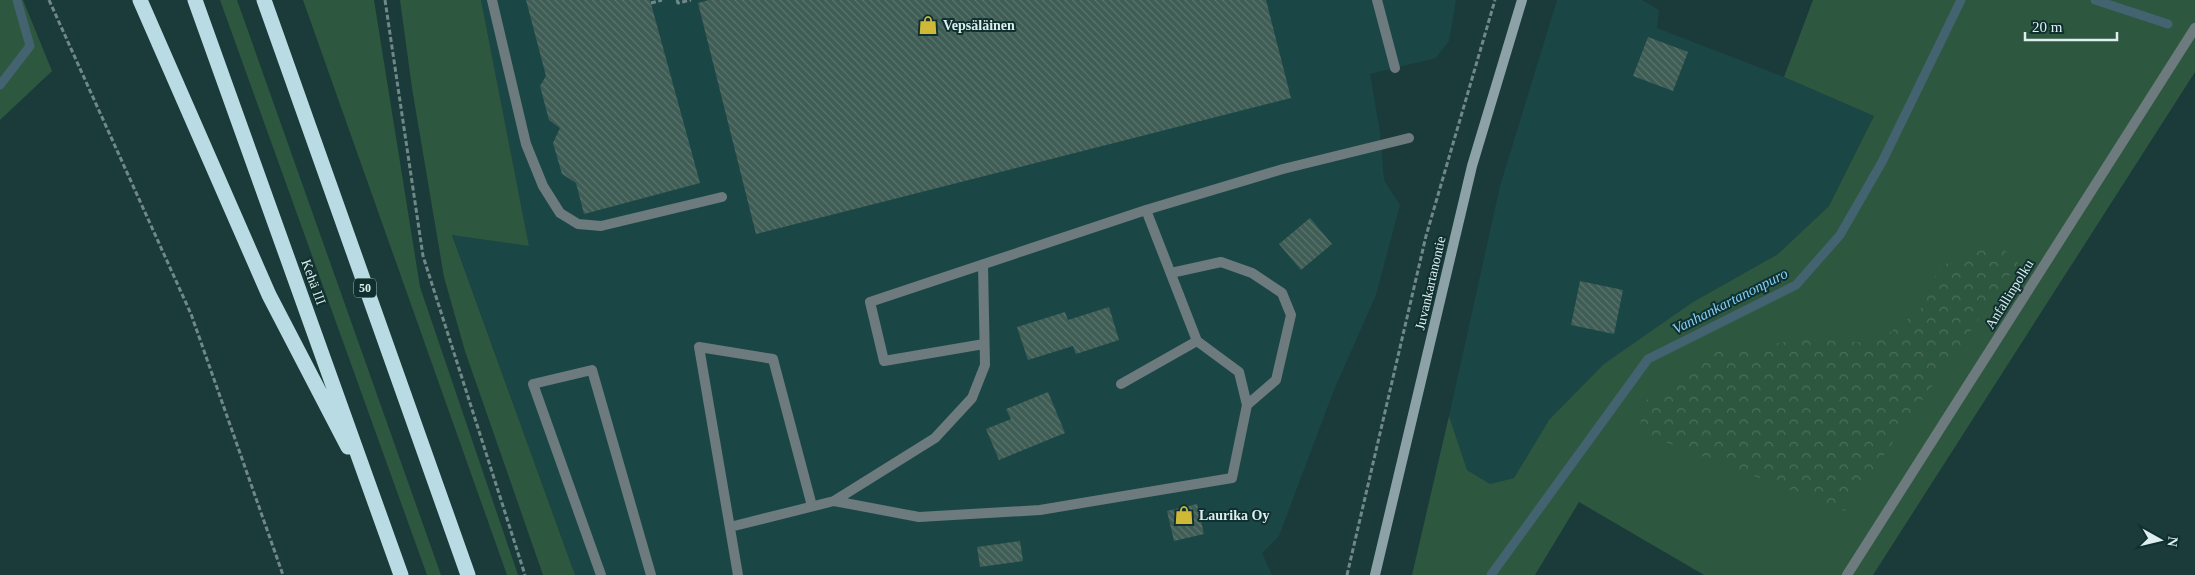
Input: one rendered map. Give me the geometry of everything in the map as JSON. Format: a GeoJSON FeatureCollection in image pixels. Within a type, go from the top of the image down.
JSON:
{"type":"FeatureCollection","features":[{"type":"Feature","properties":{"kind":"highway"},"geometry":{"type":"LineString","coordinates":[[140,0],[268,295],[374,497]]}},
{"type":"Feature","properties":{"kind":"highway","name":"Kehä III"},"geometry":{"type":"LineString","coordinates":[[195,0],[401,575]]}},
{"type":"Feature","properties":{"kind":"highway","name":"50"},"geometry":{"type":"LineString","coordinates":[[264,0],[468,575]]}},
{"type":"Feature","properties":{"kind":"main road","name":"Juvankartanontie"},"geometry":{"type":"LineString","coordinates":[[1375,575],[1472,166],[1522,0]]}},
{"type":"Feature","properties":{"kind":"street"},"geometry":{"type":"LineString","coordinates":[[492,0],[526,144],[543,186],[560,213],[578,224],[601,226],[722,196]]}},
{"type":"Feature","properties":{"kind":"street"},"geometry":{"type":"LineString","coordinates":[[1377,0],[1395,68]]}},
{"type":"Feature","properties":{"kind":"street","name":"Anfallinpolku"},"geometry":{"type":"LineString","coordinates":[[1847,575],[2195,28]]}},
{"type":"Feature","properties":{"kind":"street"},"geometry":{"type":"LineString","coordinates":[[984,344],[884,361],[870,302],[1146,210],[1283,168],[1409,138]]}},
{"type":"Feature","properties":{"kind":"street"},"geometry":{"type":"LineString","coordinates":[[834,501],[919,517],[994,513],[1040,510],[1232,478],[1247,405],[1239,372],[1197,341],[1146,210]]}},
{"type":"Feature","properties":{"kind":"street"},"geometry":{"type":"LineString","coordinates":[[1171,273],[1222,262],[1252,273],[1282,293],[1291,315],[1276,380],[1247,405]]}},
{"type":"Feature","properties":{"kind":"street"},"geometry":{"type":"LineString","coordinates":[[730,528],[834,501],[935,438],[972,398],[985,365],[983,264]]}},
{"type":"Feature","properties":{"kind":"street"},"geometry":{"type":"LineString","coordinates":[[1121,384],[1197,341]]}},
{"type":"Feature","properties":{"kind":"street"},"geometry":{"type":"LineString","coordinates":[[738,575],[700,347],[773,359],[812,506]]}},
{"type":"Feature","properties":{"kind":"street"},"geometry":{"type":"LineString","coordinates":[[601,575],[533,384],[592,370],[650,575]]}},
{"type":"Feature","properties":{"kind":"path"},"geometry":{"type":"LineString","coordinates":[[49,0],[191,314],[283,575]]}},
{"type":"Feature","properties":{"kind":"path"},"geometry":{"type":"LineString","coordinates":[[385,0],[423,256],[525,575]]}},
{"type":"Feature","properties":{"kind":"path"},"geometry":{"type":"LineString","coordinates":[[651,3],[662,0]]}},
{"type":"Feature","properties":{"kind":"path"},"geometry":{"type":"LineString","coordinates":[[677,0],[678,4],[691,0]]}},
{"type":"Feature","properties":{"kind":"path"},"geometry":{"type":"LineString","coordinates":[[1347,575],[1426,236],[1495,0]]}},
{"type":"Feature","properties":{"kind":"shaded area"},"geometry":{"type":"Polygon","coordinates":[[[481,0],[1456,0],[1449,41],[1436,58],[1370,74],[1380,132],[1384,180],[1400,205],[1376,295],[1334,390],[1279,536],[1262,553],[1272,575],[575,575],[452,234],[529,246],[481,0]]]}},
{"type":"Feature","properties":{"kind":"shaded area"},"geometry":{"type":"Polygon","coordinates":[[[1557,0],[1642,0],[1659,10],[1657,28],[1784,77],[1874,116],[1829,206],[1778,254],[1693,302],[1549,420],[1514,478],[1490,484],[1467,470],[1449,416],[1500,186],[1557,0]]]}},
{"type":"Feature","properties":{"kind":"green space"},"geometry":{"type":"Polygon","coordinates":[[[0,0],[23,0],[52,71],[0,120],[0,0]]]}},
{"type":"Feature","properties":{"kind":"green space"},"geometry":{"type":"Polygon","coordinates":[[[220,0],[237,0],[441,575],[427,575],[220,0]]]}},
{"type":"Feature","properties":{"kind":"green space"},"geometry":{"type":"Polygon","coordinates":[[[303,0],[374,0],[420,287],[518,575],[507,575],[303,0]]]}},
{"type":"Feature","properties":{"kind":"green space"},"geometry":{"type":"Polygon","coordinates":[[[400,0],[481,0],[529,246],[452,235],[575,575],[543,575],[465,351],[444,277],[412,88],[400,0]]]}},
{"type":"Feature","properties":{"kind":"green space"},"geometry":{"type":"Polygon","coordinates":[[[1813,0],[2195,0],[2195,72],[1873,575],[1704,575],[1579,502],[1535,575],[1412,575],[1449,416],[1467,470],[1490,484],[1514,478],[1549,420],[1604,364],[1693,302],[1778,254],[1829,206],[1874,116],[1784,77],[1813,0]]]}},
{"type":"Feature","properties":{"kind":"green space"},"geometry":{"type":"Polygon","coordinates":[[[1998,244],[2018,263],[1845,511],[1639,432],[1644,402],[1711,353],[1805,339],[1876,343],[1920,310],[1940,266],[1998,244]]]}},
{"type":"Feature","properties":{"kind":"building"},"geometry":{"type":"Polygon","coordinates":[[[526,0],[650,0],[700,183],[584,214],[576,183],[562,174],[553,143],[560,128],[549,120],[540,86],[546,76],[526,0]]]}},
{"type":"Feature","properties":{"kind":"building"},"geometry":{"type":"Polygon","coordinates":[[[709,0],[1266,0],[1291,98],[756,234],[698,3],[709,0]]]}},
{"type":"Feature","properties":{"kind":"building"},"geometry":{"type":"Polygon","coordinates":[[[1648,37],[1688,52],[1673,91],[1633,76],[1648,37]]]}},
{"type":"Feature","properties":{"kind":"building"},"geometry":{"type":"Polygon","coordinates":[[[1310,218],[1332,244],[1301,270],[1279,244],[1310,218]]]}},
{"type":"Feature","properties":{"kind":"building"},"geometry":{"type":"Polygon","coordinates":[[[1580,281],[1623,290],[1614,334],[1571,325],[1580,281]]]}},
{"type":"Feature","properties":{"kind":"building"},"geometry":{"type":"Polygon","coordinates":[[[1109,307],[1119,340],[1076,354],[1073,346],[1028,360],[1017,327],[1065,312],[1068,320],[1109,307]]]}},
{"type":"Feature","properties":{"kind":"building"},"geometry":{"type":"Polygon","coordinates":[[[1048,392],[1065,433],[999,460],[986,429],[1011,419],[1006,409],[1048,392]]]}},
{"type":"Feature","properties":{"kind":"building"},"geometry":{"type":"Polygon","coordinates":[[[1197,504],[1204,534],[1174,541],[1167,511],[1197,504]]]}},
{"type":"Feature","properties":{"kind":"building"},"geometry":{"type":"Polygon","coordinates":[[[1020,541],[1023,561],[980,567],[977,547],[1020,541]]]}},
{"type":"Feature","properties":{"kind":"waterway"},"geometry":{"type":"LineString","coordinates":[[0,85],[30,46],[17,0]]}},
{"type":"Feature","properties":{"kind":"waterway","name":"Vanhankartanonpuro"},"geometry":{"type":"LineString","coordinates":[[1491,575],[1648,359],[1796,285],[1840,235],[1882,162],[1961,0]]}},
{"type":"Feature","properties":{"kind":"waterway"},"geometry":{"type":"LineString","coordinates":[[2095,0],[2168,24]]}},
{"type":"Feature","properties":{"kind":"place","name":"Vepsäläinen"},"geometry":{"type":"Point","coordinates":[928,25]}},
{"type":"Feature","properties":{"kind":"place","name":"Laurika Oy"},"geometry":{"type":"Point","coordinates":[1184,515]}}]}
